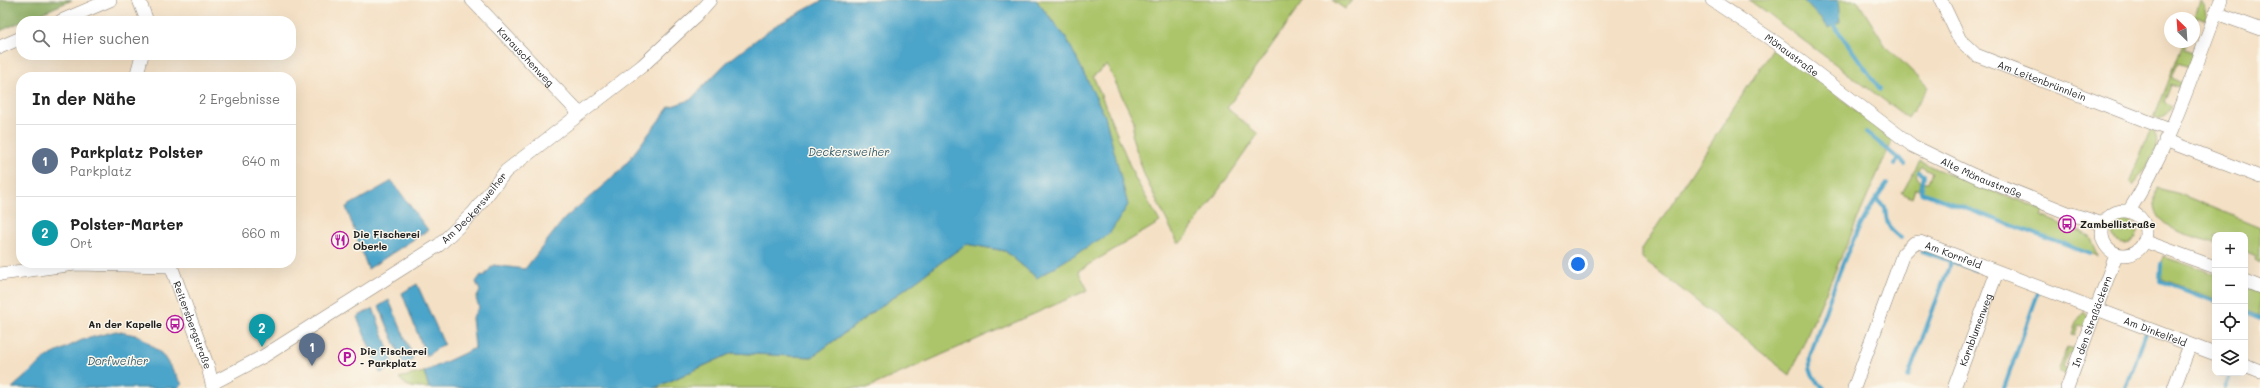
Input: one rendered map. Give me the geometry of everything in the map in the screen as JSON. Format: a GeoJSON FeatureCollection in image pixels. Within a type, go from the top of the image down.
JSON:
{"type":"FeatureCollection","features":[{"type":"Feature","properties":{"kind":"street"},"geometry":{"type":"LineString","coordinates":[[73,16],[110,0]]}},
{"type":"Feature","properties":{"kind":"street"},"geometry":{"type":"LineString","coordinates":[[139,0],[145,16]]}},
{"type":"Feature","properties":{"kind":"street","name":"Karauschenweg"},"geometry":{"type":"LineString","coordinates":[[472,0],[579,113]]}},
{"type":"Feature","properties":{"kind":"street","name":"Am Deckersweiher"},"geometry":{"type":"LineString","coordinates":[[213,385],[264,356],[439,245],[473,213],[506,171],[579,113],[642,66],[696,16],[710,0]]}},
{"type":"Feature","properties":{"kind":"street","name":"Mönaustraße"},"geometry":{"type":"LineString","coordinates":[[1712,0],[1778,44],[1870,113]]}},
{"type":"Feature","properties":{"kind":"street","name":"Am Leitenbrünnlein"},"geometry":{"type":"LineString","coordinates":[[1941,0],[1960,40],[1976,55],[2168,135],[2260,177]]}},
{"type":"Feature","properties":{"kind":"street"},"geometry":{"type":"LineString","coordinates":[[2129,211],[2139,196],[2168,135],[2220,0]]}},
{"type":"Feature","properties":{"kind":"street"},"geometry":{"type":"LineString","coordinates":[[2216,13],[2260,29]]}},
{"type":"Feature","properties":{"kind":"street"},"geometry":{"type":"LineString","coordinates":[[0,47],[16,40]]}},
{"type":"Feature","properties":{"kind":"street"},"geometry":{"type":"LineString","coordinates":[[137,72],[141,60]]}},
{"type":"Feature","properties":{"kind":"street","name":"Alte Mönaustraße"},"geometry":{"type":"LineString","coordinates":[[1870,113],[1913,146],[1973,175],[2068,213],[2103,224]]}},
{"type":"Feature","properties":{"kind":"street"},"geometry":{"type":"LineString","coordinates":[[2119,211],[2129,211],[2138,215],[2143,222],[2146,231],[2144,241],[2135,252],[2116,255],[2104,243],[2102,234],[2103,224],[2112,214],[2119,211]]}},
{"type":"Feature","properties":{"kind":"street"},"geometry":{"type":"LineString","coordinates":[[2144,241],[2212,267]]}},
{"type":"Feature","properties":{"kind":"street","name":"Am Kornfeld"},"geometry":{"type":"LineString","coordinates":[[1854,388],[1907,248],[1914,243],[1920,242],[1997,272],[2096,307]]}},
{"type":"Feature","properties":{"kind":"street","name":"In den Straßäckern"},"geometry":{"type":"LineString","coordinates":[[2067,388],[2116,255]]}},
{"type":"Feature","properties":{"kind":"street"},"geometry":{"type":"LineString","coordinates":[[0,274],[45,268]]}},
{"type":"Feature","properties":{"kind":"street","name":"Reitersbergstraße"},"geometry":{"type":"LineString","coordinates":[[171,268],[213,385]]}},
{"type":"Feature","properties":{"kind":"street","name":"Kornblumenweg"},"geometry":{"type":"LineString","coordinates":[[1954,388],[1997,272]]}},
{"type":"Feature","properties":{"kind":"street"},"geometry":{"type":"LineString","coordinates":[[2248,282],[2260,288]]}},
{"type":"Feature","properties":{"kind":"street","name":"Am Dinkelfeld"},"geometry":{"type":"LineString","coordinates":[[2096,307],[2212,353]]}},
{"type":"Feature","properties":{"kind":"street"},"geometry":{"type":"LineString","coordinates":[[2174,388],[2190,345]]}},
{"type":"Feature","properties":{"kind":"street"},"geometry":{"type":"LineString","coordinates":[[2248,366],[2260,371]]}},
{"type":"Feature","properties":{"kind":"green space"},"geometry":{"type":"Polygon","coordinates":[[[0,0],[72,0],[35,16],[16,16],[16,24],[0,31],[0,0]]]}},
{"type":"Feature","properties":{"kind":"green space"},"geometry":{"type":"Polygon","coordinates":[[[1036,0],[1304,0],[1227,108],[1258,134],[1183,241],[1178,243],[1145,177],[1132,137],[1134,121],[1107,65],[1093,76],[1135,178],[1160,222],[1078,271],[1088,290],[867,388],[655,388],[732,353],[812,357],[966,244],[1005,251],[1037,278],[1067,39],[1036,0]]]}},
{"type":"Feature","properties":{"kind":"green space"},"geometry":{"type":"Polygon","coordinates":[[[1332,0],[1352,0],[1345,9],[1332,0]]]}},
{"type":"Feature","properties":{"kind":"green space"},"geometry":{"type":"Polygon","coordinates":[[[1749,0],[1857,0],[1885,45],[1928,87],[1908,118],[1749,0]]]}},
{"type":"Feature","properties":{"kind":"green space"},"geometry":{"type":"Polygon","coordinates":[[[2200,1],[2206,9],[2206,20],[2200,17],[2200,12],[2196,12],[2200,1]]]}},
{"type":"Feature","properties":{"kind":"green space"},"geometry":{"type":"Polygon","coordinates":[[[1773,48],[1830,89],[1892,140],[1790,375],[1642,258],[1642,249],[1773,48]]]}},
{"type":"Feature","properties":{"kind":"green space"},"geometry":{"type":"Polygon","coordinates":[[[2182,48],[2185,48],[2184,50],[2195,54],[2189,67],[2178,63],[2172,78],[2181,83],[2179,87],[2171,84],[2164,102],[2172,106],[2165,115],[2154,118],[2182,48]]]}},
{"type":"Feature","properties":{"kind":"green space"},"geometry":{"type":"Polygon","coordinates":[[[2151,128],[2157,142],[2155,150],[2152,158],[2133,186],[2130,182],[2131,178],[2151,128]]]}},
{"type":"Feature","properties":{"kind":"green space"},"geometry":{"type":"Polygon","coordinates":[[[1920,161],[1936,169],[2044,210],[2041,216],[2090,236],[2098,256],[1922,191],[1924,182],[1928,182],[1932,172],[1921,166],[1916,176],[1921,182],[1919,190],[1915,189],[1912,198],[1902,193],[1920,161]]]}},
{"type":"Feature","properties":{"kind":"green space"},"geometry":{"type":"Polygon","coordinates":[[[2157,188],[2180,194],[2260,227],[2260,263],[2255,260],[2256,256],[2248,252],[2248,232],[2212,232],[2212,242],[2192,236],[2170,227],[2162,221],[2157,212],[2155,202],[2157,188]]]}},
{"type":"Feature","properties":{"kind":"green space"},"geometry":{"type":"Polygon","coordinates":[[[2120,220],[2130,220],[2137,227],[2137,237],[2130,244],[2120,244],[2113,237],[2113,227],[2120,220]]]}},
{"type":"Feature","properties":{"kind":"green space"},"geometry":{"type":"Polygon","coordinates":[[[2164,257],[2212,273],[2212,298],[2162,279],[2161,266],[2164,257]]]}},
{"type":"Feature","properties":{"kind":"green space"},"geometry":{"type":"Polygon","coordinates":[[[2248,288],[2260,293],[2260,316],[2248,311],[2248,288]]]}},
{"type":"Feature","properties":{"kind":"green space"},"geometry":{"type":"Polygon","coordinates":[[[2084,312],[2088,317],[2087,327],[2078,325],[2075,335],[2072,334],[2076,322],[2084,312]]]}},
{"type":"Feature","properties":{"kind":"green space"},"geometry":{"type":"Polygon","coordinates":[[[2067,347],[2077,350],[2076,356],[2068,353],[2063,367],[2071,370],[2068,375],[2058,371],[2067,347]]]}},
{"type":"Feature","properties":{"kind":"green space"},"geometry":{"type":"Polygon","coordinates":[[[424,372],[429,388],[408,386],[399,378],[424,372]]]}},
{"type":"Feature","properties":{"kind":"water","name":"Deckersweiher"},"geometry":{"type":"Polygon","coordinates":[[[823,0],[1036,0],[1067,39],[1105,116],[1128,205],[1110,233],[1037,278],[1005,251],[966,244],[812,357],[732,353],[655,388],[429,388],[424,372],[475,348],[472,318],[479,307],[476,299],[480,291],[476,282],[481,275],[484,276],[493,265],[525,269],[564,219],[621,170],[669,107],[690,100],[726,63],[773,27],[823,0]]]}},
{"type":"Feature","properties":{"kind":"water"},"geometry":{"type":"Polygon","coordinates":[[[1803,0],[1838,0],[1840,22],[1829,28],[1803,0]]]}},
{"type":"Feature","properties":{"kind":"water"},"geometry":{"type":"Polygon","coordinates":[[[392,181],[428,230],[368,269],[346,207],[392,181]]]}},
{"type":"Feature","properties":{"kind":"water"},"geometry":{"type":"Polygon","coordinates":[[[417,284],[444,344],[426,356],[402,293],[417,284]]]}},
{"type":"Feature","properties":{"kind":"water"},"geometry":{"type":"Polygon","coordinates":[[[389,300],[413,357],[410,363],[403,363],[379,306],[389,300]]]}},
{"type":"Feature","properties":{"kind":"water"},"geometry":{"type":"Polygon","coordinates":[[[373,308],[393,362],[390,369],[380,373],[357,317],[373,308]]]}},
{"type":"Feature","properties":{"kind":"water","name":"Dorfweiher"},"geometry":{"type":"Polygon","coordinates":[[[116,331],[140,336],[162,354],[182,384],[178,388],[12,388],[47,357],[82,340],[116,331]]]}},
{"type":"Feature","properties":{"kind":"waterway"},"geometry":{"type":"LineString","coordinates":[[1834,25],[1880,89]]}},
{"type":"Feature","properties":{"kind":"waterway"},"geometry":{"type":"LineString","coordinates":[[1866,132],[1905,164]]}},
{"type":"Feature","properties":{"kind":"waterway"},"geometry":{"type":"LineString","coordinates":[[1895,165],[1898,158]]}},
{"type":"Feature","properties":{"kind":"waterway"},"geometry":{"type":"LineString","coordinates":[[1919,172],[1924,175],[1921,192],[2090,254]]}},
{"type":"Feature","properties":{"kind":"waterway"},"geometry":{"type":"LineString","coordinates":[[1824,388],[1812,374],[1810,356],[1833,288],[1851,245],[1873,203],[1887,184]]}},
{"type":"Feature","properties":{"kind":"waterway"},"geometry":{"type":"LineString","coordinates":[[1876,198],[1885,207],[1886,217],[1890,229],[1901,238]]}},
{"type":"Feature","properties":{"kind":"waterway"},"geometry":{"type":"LineString","coordinates":[[1922,251],[1976,270]]}},
{"type":"Feature","properties":{"kind":"waterway"},"geometry":{"type":"LineString","coordinates":[[1908,377],[1951,261]]}},
{"type":"Feature","properties":{"kind":"waterway"},"geometry":{"type":"LineString","coordinates":[[2161,264],[2160,281],[2212,300]]}},
{"type":"Feature","properties":{"kind":"waterway"},"geometry":{"type":"LineString","coordinates":[[2004,388],[2038,293]]}},
{"type":"Feature","properties":{"kind":"waterway"},"geometry":{"type":"LineString","coordinates":[[2248,313],[2260,318]]}},
{"type":"Feature","properties":{"kind":"waterway"},"geometry":{"type":"LineString","coordinates":[[2126,388],[2146,333]]}},
{"type":"Feature","properties":{"kind":"waterway"},"geometry":{"type":"LineString","coordinates":[[2225,388],[2230,376]]}},
{"type":"Feature","properties":{"kind":"place","name":"Zambellistraße"},"geometry":{"type":"Point","coordinates":[2067,224]}},
{"type":"Feature","properties":{"kind":"place","name":"Die Fischerei Oberle"},"geometry":{"type":"Point","coordinates":[340,240]}},
{"type":"Feature","properties":{"kind":"place","name":"An der Kapelle"},"geometry":{"type":"Point","coordinates":[175,324]}},
{"type":"Feature","properties":{"kind":"place","name":"Polster-Marter"},"geometry":{"type":"Point","coordinates":[262,347]}},
{"type":"Feature","properties":{"kind":"place","name":"Die Fischerei - Parkplatz"},"geometry":{"type":"Point","coordinates":[347,357]}},
{"type":"Feature","properties":{"kind":"place","name":"Parkplatz Polster"},"geometry":{"type":"Point","coordinates":[312,366]}}]}
